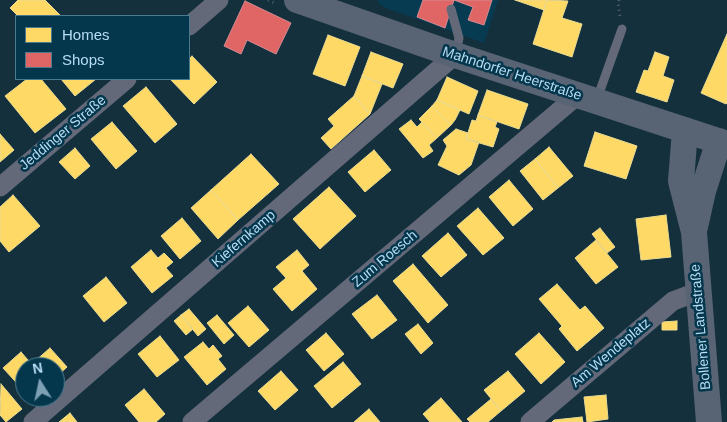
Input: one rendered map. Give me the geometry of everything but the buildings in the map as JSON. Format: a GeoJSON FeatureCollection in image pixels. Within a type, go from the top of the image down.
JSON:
{"type":"FeatureCollection","features":[{"type":"Feature","properties":{"kind":"main road","name":"Mahndorfer Heerstraße"},"geometry":{"type":"LineString","coordinates":[[297,0],[338,6],[455,56],[723,142]]}},
{"type":"Feature","properties":{"kind":"main road","name":"Bollener Landstraße"},"geometry":{"type":"LineString","coordinates":[[685,130],[681,181],[694,232],[697,292],[709,422]]}},
{"type":"Feature","properties":{"kind":"main road","name":"Bollener Landstraße"},"geometry":{"type":"LineString","coordinates":[[694,232],[703,191],[723,142]]}},
{"type":"Feature","properties":{"kind":"street"},"geometry":{"type":"LineString","coordinates":[[190,25],[219,0]]}},
{"type":"Feature","properties":{"kind":"street","name":"Kiefernkamp"},"geometry":{"type":"LineString","coordinates":[[33,422],[455,56]]}},
{"type":"Feature","properties":{"kind":"street","name":"Jeddinger Straße"},"geometry":{"type":"LineString","coordinates":[[0,187],[126,80]]}},
{"type":"Feature","properties":{"kind":"street","name":"Zum Roesch"},"geometry":{"type":"LineString","coordinates":[[192,422],[587,98]]}},
{"type":"Feature","properties":{"kind":"street","name":"Am Wendeplatz"},"geometry":{"type":"LineString","coordinates":[[530,422],[673,301],[697,292]]}},
{"type":"Feature","properties":{"kind":"lane"},"geometry":{"type":"LineString","coordinates":[[451,9],[460,38],[455,56]]}},
{"type":"Feature","properties":{"kind":"lane"},"geometry":{"type":"LineString","coordinates":[[587,98],[622,29]]}},
{"type":"Feature","properties":{"kind":"shaded area"},"geometry":{"type":"Polygon","coordinates":[[[378,0],[498,0],[484,43],[386,8],[379,4],[378,0]]]}}]}
